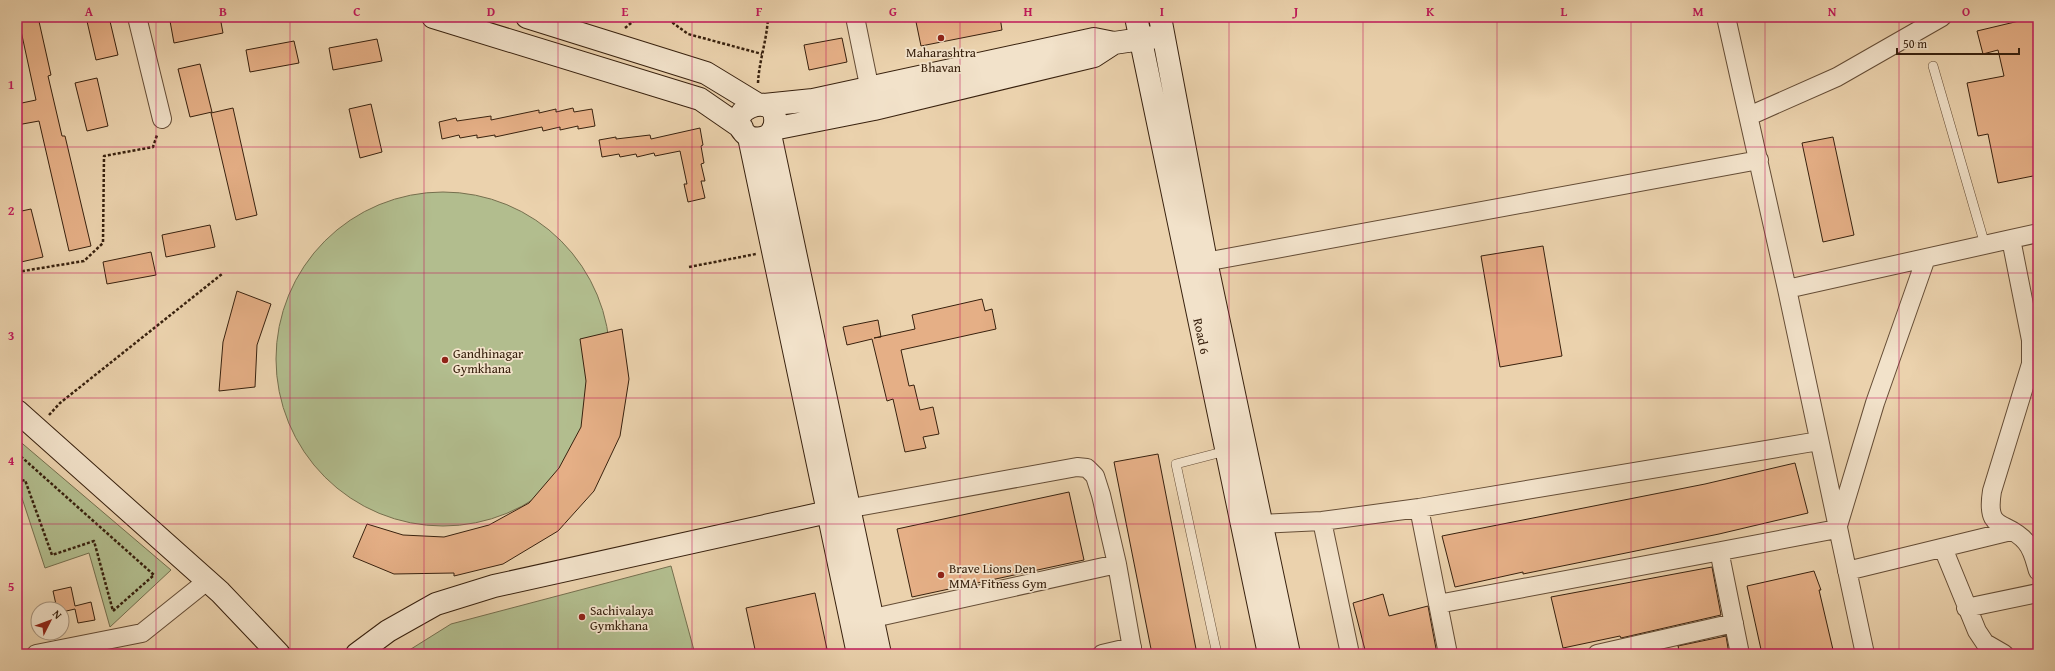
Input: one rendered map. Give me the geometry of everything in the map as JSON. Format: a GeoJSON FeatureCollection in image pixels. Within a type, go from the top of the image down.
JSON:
{"type":"FeatureCollection","features":[{"type":"Feature","properties":{"kind":"street"},"geometry":{"type":"LineString","coordinates":[[137,17],[162,119]]}},
{"type":"Feature","properties":{"kind":"street"},"geometry":{"type":"LineString","coordinates":[[435,17],[700,99],[759,132],[871,99],[1094,56],[1114,43],[1141,40],[1162,26]]}},
{"type":"Feature","properties":{"kind":"street"},"geometry":{"type":"LineString","coordinates":[[527,17],[706,73],[773,112],[775,118],[759,132]]}},
{"type":"Feature","properties":{"kind":"street"},"geometry":{"type":"LineString","coordinates":[[855,17],[871,99]]}},
{"type":"Feature","properties":{"kind":"street","name":"Road 6"},"geometry":{"type":"LineString","coordinates":[[1136,17],[1262,524],[1289,654]]}},
{"type":"Feature","properties":{"kind":"street"},"geometry":{"type":"LineString","coordinates":[[1726,17],[1759,160],[1865,654]]}},
{"type":"Feature","properties":{"kind":"street"},"geometry":{"type":"LineString","coordinates":[[1749,116],[1837,77],[1942,17]]}},
{"type":"Feature","properties":{"kind":"street","name":"Road 6"},"geometry":{"type":"LineString","coordinates":[[1162,26],[1226,451],[1269,654]]}},
{"type":"Feature","properties":{"kind":"street"},"geometry":{"type":"LineString","coordinates":[[601,69],[608,42]]}},
{"type":"Feature","properties":{"kind":"street"},"geometry":{"type":"LineString","coordinates":[[871,99],[813,100],[759,104],[752,105],[743,112],[741,117],[759,132],[849,507],[880,654]]}},
{"type":"Feature","properties":{"kind":"street"},"geometry":{"type":"LineString","coordinates":[[759,132],[773,250],[858,654]]}},
{"type":"Feature","properties":{"kind":"street"},"geometry":{"type":"LineString","coordinates":[[1197,263],[1759,160]]}},
{"type":"Feature","properties":{"kind":"street"},"geometry":{"type":"LineString","coordinates":[[1787,289],[2038,233]]}},
{"type":"Feature","properties":{"kind":"street"},"geometry":{"type":"LineString","coordinates":[[2011,240],[2034,339],[2031,364],[1992,491],[1989,506],[1995,522],[2026,541],[2034,557],[2038,571]]}},
{"type":"Feature","properties":{"kind":"street"},"geometry":{"type":"LineString","coordinates":[[1837,529],[1875,403],[1926,258]]}},
{"type":"Feature","properties":{"kind":"street"},"geometry":{"type":"LineString","coordinates":[[17,411],[24,437],[202,585],[279,654]]}},
{"type":"Feature","properties":{"kind":"street"},"geometry":{"type":"LineString","coordinates":[[1262,524],[1322,521],[1419,508],[1819,441]]}},
{"type":"Feature","properties":{"kind":"street"},"geometry":{"type":"LineString","coordinates":[[357,654],[388,631],[436,604],[494,586],[849,507],[1077,467],[1087,468],[1095,476],[1101,495],[1117,564],[1133,651],[1102,654]]}},
{"type":"Feature","properties":{"kind":"street"},"geometry":{"type":"LineString","coordinates":[[1419,508],[1448,654]]}},
{"type":"Feature","properties":{"kind":"street"},"geometry":{"type":"LineString","coordinates":[[1322,521],[1350,654]]}},
{"type":"Feature","properties":{"kind":"street"},"geometry":{"type":"LineString","coordinates":[[1438,604],[1837,529]]}},
{"type":"Feature","properties":{"kind":"street"},"geometry":{"type":"LineString","coordinates":[[1847,571],[2011,531]]}},
{"type":"Feature","properties":{"kind":"street"},"geometry":{"type":"LineString","coordinates":[[1943,548],[1966,608],[1985,643],[2004,654]]}},
{"type":"Feature","properties":{"kind":"street"},"geometry":{"type":"LineString","coordinates":[[1721,551],[1721,560],[1740,654]]}},
{"type":"Feature","properties":{"kind":"street"},"geometry":{"type":"LineString","coordinates":[[852,623],[1117,564]]}},
{"type":"Feature","properties":{"kind":"street"},"geometry":{"type":"LineString","coordinates":[[36,654],[142,633],[202,585]]}},
{"type":"Feature","properties":{"kind":"street"},"geometry":{"type":"LineString","coordinates":[[202,585],[261,654]]}},
{"type":"Feature","properties":{"kind":"street"},"geometry":{"type":"LineString","coordinates":[[1966,608],[2038,593]]}},
{"type":"Feature","properties":{"kind":"street"},"geometry":{"type":"LineString","coordinates":[[1606,653],[1734,623]]}},
{"type":"Feature","properties":{"kind":"lane"},"geometry":{"type":"LineString","coordinates":[[1933,66],[1985,245]]}},
{"type":"Feature","properties":{"kind":"lane"},"geometry":{"type":"LineString","coordinates":[[1217,654],[1176,464],[1226,451]]}},
{"type":"Feature","properties":{"kind":"path"},"geometry":{"type":"LineString","coordinates":[[608,42],[636,20],[653,19],[656,17]]}},
{"type":"Feature","properties":{"kind":"path"},"geometry":{"type":"LineString","coordinates":[[673,17],[673,23],[688,34],[762,54]]}},
{"type":"Feature","properties":{"kind":"path"},"geometry":{"type":"LineString","coordinates":[[759,104],[759,67],[767,34],[768,17]]}},
{"type":"Feature","properties":{"kind":"path"},"geometry":{"type":"LineString","coordinates":[[17,272],[84,261],[103,243],[104,156],[153,147],[162,119]]}},
{"type":"Feature","properties":{"kind":"path"},"geometry":{"type":"LineString","coordinates":[[689,267],[773,250]]}},
{"type":"Feature","properties":{"kind":"path"},"geometry":{"type":"LineString","coordinates":[[17,482],[26,480],[52,555],[94,541],[113,610],[154,575],[24,437],[60,402],[222,274]]}},
{"type":"Feature","properties":{"kind":"green space","name":"Gandhinagar Gymkhana"},"geometry":{"type":"Polygon","coordinates":[[[443,192],[476,195],[507,205],[536,220],[561,241],[582,266],[597,295],[607,326],[610,359],[607,392],[597,423],[582,452],[561,477],[536,498],[507,513],[476,523],[443,526],[410,523],[379,513],[350,498],[325,477],[304,452],[289,423],[279,392],[276,359],[279,326],[289,295],[304,266],[325,241],[350,220],[379,205],[410,195],[443,192]]]}},
{"type":"Feature","properties":{"kind":"green space"},"geometry":{"type":"Polygon","coordinates":[[[17,439],[171,570],[110,627],[89,553],[45,568],[20,492],[17,493],[17,439]]]}},
{"type":"Feature","properties":{"kind":"green space","name":"Sachivalaya Gymkhana"},"geometry":{"type":"Polygon","coordinates":[[[671,566],[695,654],[403,654],[451,624],[671,566]]]}},
{"type":"Feature","properties":{"kind":"building"},"geometry":{"type":"Polygon","coordinates":[[[18,17],[38,17],[51,75],[48,76],[62,136],[65,136],[91,246],[69,251],[39,121],[17,125],[17,104],[36,100],[18,17]]]}},
{"type":"Feature","properties":{"kind":"building"},"geometry":{"type":"Polygon","coordinates":[[[86,17],[109,17],[118,55],[96,60],[86,17]]]}},
{"type":"Feature","properties":{"kind":"building"},"geometry":{"type":"Polygon","coordinates":[[[189,17],[220,17],[223,33],[174,43],[170,21],[189,17]]]}},
{"type":"Feature","properties":{"kind":"building","name":"Maharashtra Bhavan"},"geometry":{"type":"Polygon","coordinates":[[[915,17],[1000,17],[1002,30],[921,46],[915,17]]]}},
{"type":"Feature","properties":{"kind":"building"},"geometry":{"type":"Polygon","coordinates":[[[2018,17],[2038,17],[2038,175],[1998,183],[1988,134],[1978,136],[1967,83],[2004,76],[1998,50],[1983,54],[1977,31],[2019,21],[2018,17]]]}},
{"type":"Feature","properties":{"kind":"building"},"geometry":{"type":"Polygon","coordinates":[[[842,38],[847,62],[809,70],[804,45],[842,38]]]}},
{"type":"Feature","properties":{"kind":"building"},"geometry":{"type":"Polygon","coordinates":[[[377,39],[382,61],[333,70],[329,48],[377,39]]]}},
{"type":"Feature","properties":{"kind":"building"},"geometry":{"type":"Polygon","coordinates":[[[294,41],[299,63],[250,72],[246,50],[294,41]]]}},
{"type":"Feature","properties":{"kind":"building"},"geometry":{"type":"Polygon","coordinates":[[[200,64],[212,112],[190,117],[178,69],[200,64]]]}},
{"type":"Feature","properties":{"kind":"building"},"geometry":{"type":"Polygon","coordinates":[[[97,78],[108,126],[87,131],[75,83],[97,78]]]}},
{"type":"Feature","properties":{"kind":"building"},"geometry":{"type":"Polygon","coordinates":[[[371,104],[382,152],[360,158],[349,109],[371,104]]]}},
{"type":"Feature","properties":{"kind":"building"},"geometry":{"type":"Polygon","coordinates":[[[233,108],[257,215],[236,220],[211,113],[233,108]]]}},
{"type":"Feature","properties":{"kind":"building"},"geometry":{"type":"Polygon","coordinates":[[[573,108],[574,112],[592,109],[595,126],[578,129],[578,126],[560,130],[560,127],[543,131],[542,127],[495,137],[495,135],[477,138],[477,135],[460,138],[459,135],[442,139],[439,122],[456,118],[457,121],[491,116],[491,120],[539,110],[539,113],[556,109],[556,112],[573,108]]]}},
{"type":"Feature","properties":{"kind":"building"},"geometry":{"type":"Polygon","coordinates":[[[700,128],[704,163],[701,164],[705,181],[701,181],[705,198],[688,202],[684,184],[687,184],[680,151],[655,156],[654,153],[637,157],[636,154],[620,157],[619,154],[602,157],[599,140],[616,137],[616,139],[650,135],[651,139],[700,128]]]}},
{"type":"Feature","properties":{"kind":"building"},"geometry":{"type":"Polygon","coordinates":[[[1833,137],[1854,235],[1823,242],[1802,143],[1833,137]]]}},
{"type":"Feature","properties":{"kind":"building"},"geometry":{"type":"Polygon","coordinates":[[[31,209],[43,257],[21,262],[17,246],[17,212],[31,209]]]}},
{"type":"Feature","properties":{"kind":"building"},"geometry":{"type":"Polygon","coordinates":[[[210,225],[215,247],[166,257],[162,235],[210,225]]]}},
{"type":"Feature","properties":{"kind":"building"},"geometry":{"type":"Polygon","coordinates":[[[1543,246],[1562,356],[1500,367],[1481,256],[1543,246]]]}},
{"type":"Feature","properties":{"kind":"building"},"geometry":{"type":"Polygon","coordinates":[[[151,252],[156,275],[107,284],[103,262],[151,252]]]}},
{"type":"Feature","properties":{"kind":"building"},"geometry":{"type":"Polygon","coordinates":[[[237,291],[271,304],[257,345],[255,387],[219,391],[223,342],[237,291]]]}},
{"type":"Feature","properties":{"kind":"building"},"geometry":{"type":"Polygon","coordinates":[[[982,299],[985,311],[992,309],[996,329],[901,350],[909,386],[914,385],[920,410],[933,407],[939,434],[923,437],[926,448],[905,452],[893,399],[887,401],[872,339],[847,345],[843,327],[878,320],[881,336],[915,329],[912,315],[982,299]]]}},
{"type":"Feature","properties":{"kind":"building"},"geometry":{"type":"Polygon","coordinates":[[[622,329],[629,379],[620,436],[594,491],[558,531],[503,564],[454,576],[454,573],[394,574],[353,557],[367,524],[403,535],[444,537],[489,525],[529,503],[559,468],[581,427],[586,381],[580,339],[622,329]]]}},
{"type":"Feature","properties":{"kind":"building"},"geometry":{"type":"Polygon","coordinates":[[[1158,454],[1197,654],[1152,654],[1114,462],[1158,454]]]}},
{"type":"Feature","properties":{"kind":"building"},"geometry":{"type":"Polygon","coordinates":[[[1795,463],[1808,513],[1719,534],[1523,574],[1523,572],[1455,587],[1442,536],[1705,484],[1795,463]]]}},
{"type":"Feature","properties":{"kind":"building"},"geometry":{"type":"Polygon","coordinates":[[[1069,492],[1084,560],[912,597],[897,529],[1069,492]]]}},
{"type":"Feature","properties":{"kind":"building"},"geometry":{"type":"Polygon","coordinates":[[[1712,567],[1721,615],[1621,638],[1620,636],[1563,648],[1551,597],[1712,567]]]}},
{"type":"Feature","properties":{"kind":"building"},"geometry":{"type":"Polygon","coordinates":[[[1814,571],[1821,590],[1819,590],[1834,654],[1762,654],[1747,586],[1814,571]]]}},
{"type":"Feature","properties":{"kind":"building"},"geometry":{"type":"Polygon","coordinates":[[[71,587],[75,606],[91,602],[95,620],[78,623],[75,609],[70,610],[70,601],[55,601],[53,591],[71,587]]]}},
{"type":"Feature","properties":{"kind":"building"},"geometry":{"type":"Polygon","coordinates":[[[815,593],[828,654],[756,654],[746,608],[815,593]]]}},
{"type":"Feature","properties":{"kind":"building"},"geometry":{"type":"Polygon","coordinates":[[[1383,594],[1389,616],[1428,606],[1437,654],[1366,654],[1353,603],[1383,594]]]}},
{"type":"Feature","properties":{"kind":"building"},"geometry":{"type":"Polygon","coordinates":[[[1726,636],[1729,654],[1680,654],[1678,646],[1726,636]]]}},
{"type":"Feature","properties":{"kind":"place","name":"Maharashtra Bhavan"},"geometry":{"type":"Point","coordinates":[941,38]}},
{"type":"Feature","properties":{"kind":"place","name":"Gandhinagar Gymkhana"},"geometry":{"type":"Point","coordinates":[445,360]}},
{"type":"Feature","properties":{"kind":"place","name":"Brave Lions Den MMA Fitness Gym"},"geometry":{"type":"Point","coordinates":[941,575]}},
{"type":"Feature","properties":{"kind":"place","name":"Sachivalaya Gymkhana"},"geometry":{"type":"Point","coordinates":[582,617]}}]}
